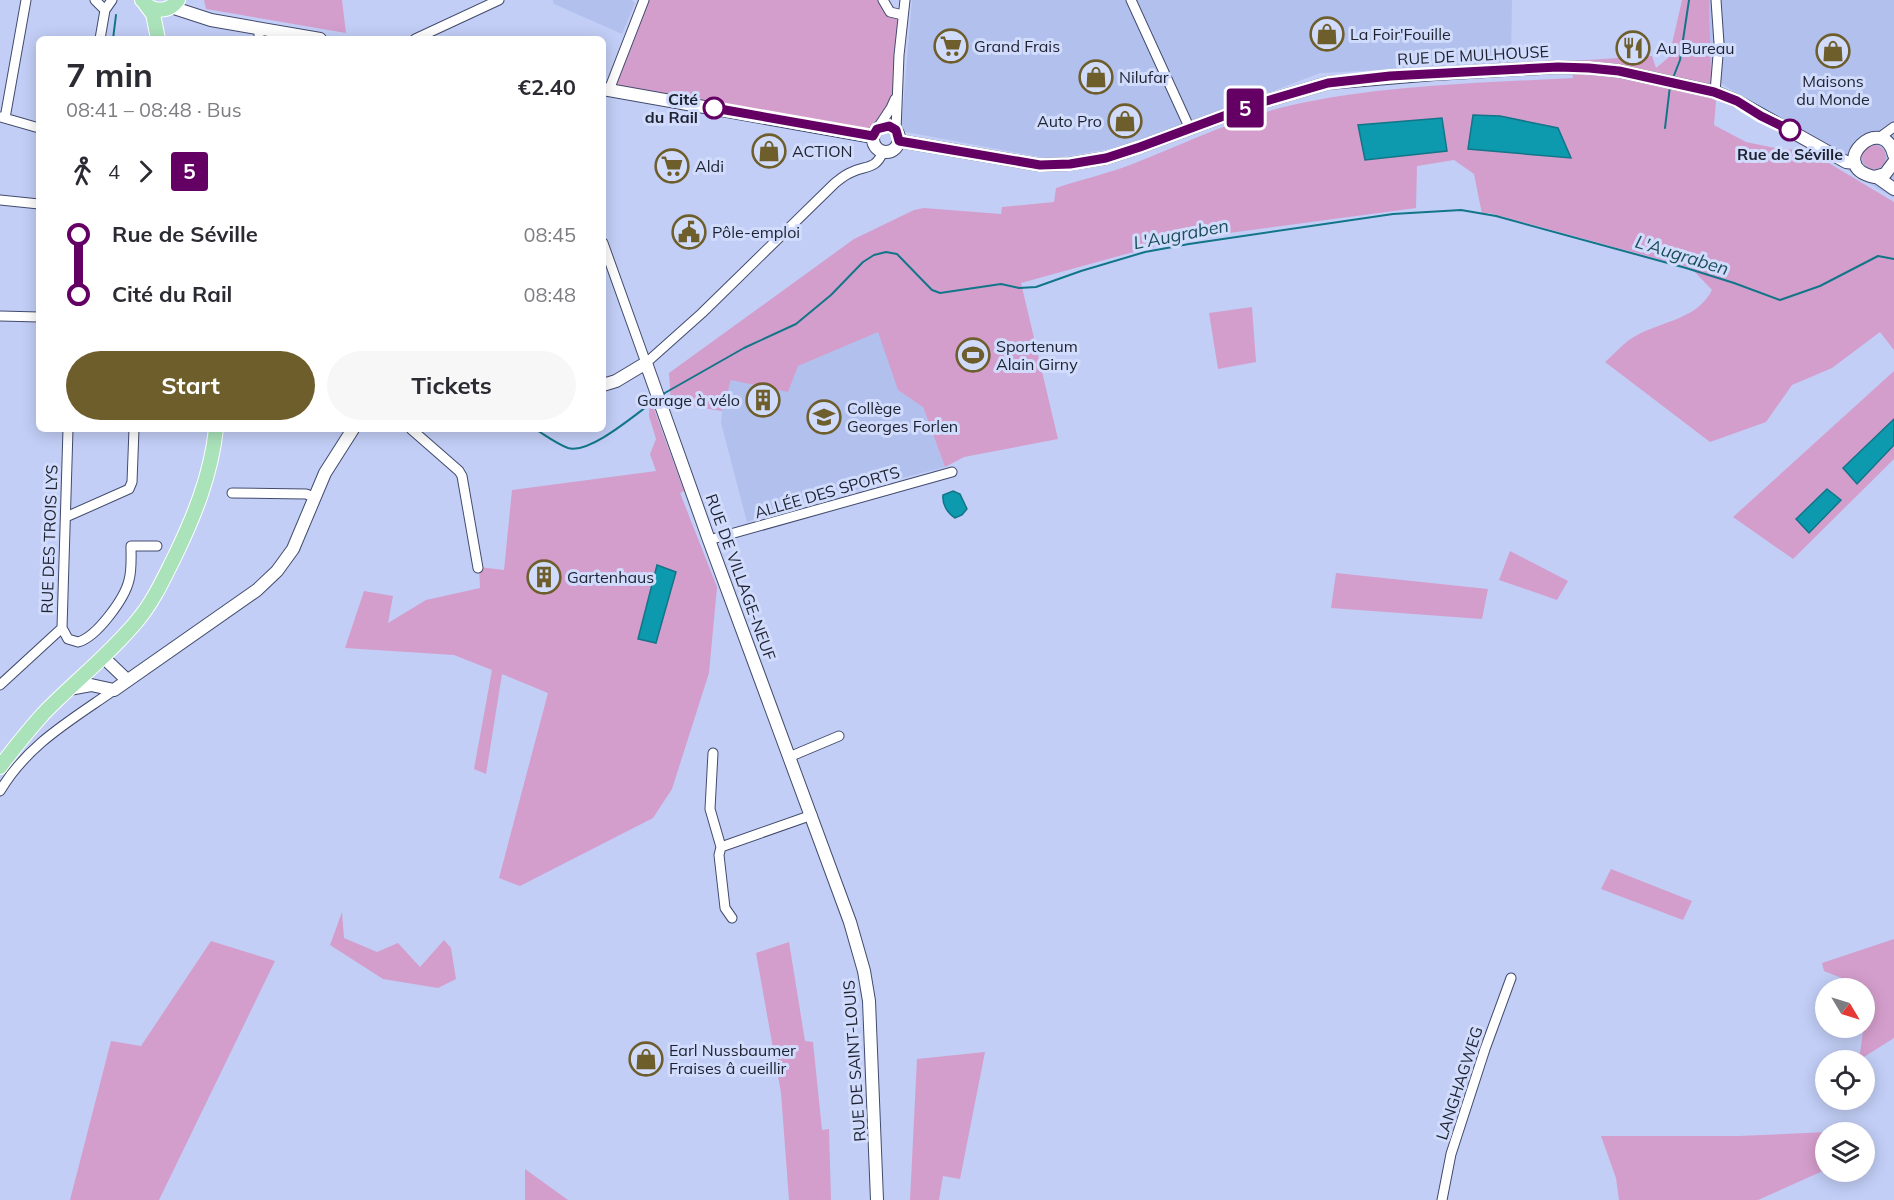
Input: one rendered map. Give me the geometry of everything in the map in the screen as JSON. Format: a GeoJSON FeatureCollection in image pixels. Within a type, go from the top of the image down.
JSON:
{"type":"FeatureCollection","features":[{"type":"Feature","properties":{"kind":"main road"},"geometry":{"type":"LineString","coordinates":[[184,0],[197,15]]}},
{"type":"Feature","properties":{"kind":"main road"},"geometry":{"type":"LineString","coordinates":[[145,2],[156,10],[172,5],[211,20],[259,34],[283,36]]}},
{"type":"Feature","properties":{"kind":"main road"},"geometry":{"type":"LineString","coordinates":[[145,2],[153,14],[158,36]]}},
{"type":"Feature","properties":{"kind":"main road"},"geometry":{"type":"LineString","coordinates":[[159,36],[172,5]]}},
{"type":"Feature","properties":{"kind":"main road","name":"RUE DE MULHOUSE"},"geometry":{"type":"LineString","coordinates":[[898,136],[1040,165],[1070,164],[1106,158],[1301,90],[1352,80],[1568,67],[1619,71],[1714,92],[1737,101],[1846,162],[1855,163]]}},
{"type":"Feature","properties":{"kind":"main road"},"geometry":{"type":"LineString","coordinates":[[606,89],[875,133],[889,126],[898,136],[894,150],[883,152],[874,145],[875,133]]}},
{"type":"Feature","properties":{"kind":"main road"},"geometry":{"type":"LineString","coordinates":[[1830,153],[1842,153],[1873,138],[1887,141],[1893,161],[1885,174],[1877,177],[1867,176],[1860,171],[1855,163],[1854,155],[1858,147]]}},
{"type":"Feature","properties":{"kind":"main road"},"geometry":{"type":"LineString","coordinates":[[1877,177],[1894,189]]}},
{"type":"Feature","properties":{"kind":"main road"},"geometry":{"type":"LineString","coordinates":[[606,384],[616,381],[646,363]]}},
{"type":"Feature","properties":{"kind":"main road","name":"RUE DE VILLAGE-NEUF"},"geometry":{"type":"LineString","coordinates":[[646,363],[850,922]]}},
{"type":"Feature","properties":{"kind":"main road"},"geometry":{"type":"LineString","coordinates":[[0,766],[20,740],[137,620],[158,590],[187,531],[205,486],[212,460],[216,432]]}},
{"type":"Feature","properties":{"kind":"main road"},"geometry":{"type":"LineString","coordinates":[[69,689],[91,685],[114,690],[241,603],[277,571],[293,549],[324,473],[351,432]]}},
{"type":"Feature","properties":{"kind":"main road"},"geometry":{"type":"LineString","coordinates":[[103,657],[127,680]]}},
{"type":"Feature","properties":{"kind":"main road","name":"RUE DE SAINT-LOUIS"},"geometry":{"type":"LineString","coordinates":[[850,922],[864,972],[869,1001],[877,1200]]}},
{"type":"Feature","properties":{"kind":"street"},"geometry":{"type":"LineString","coordinates":[[26,0],[2,118],[36,127]]}},
{"type":"Feature","properties":{"kind":"street"},"geometry":{"type":"LineString","coordinates":[[95,0],[105,10]]}},
{"type":"Feature","properties":{"kind":"street"},"geometry":{"type":"LineString","coordinates":[[101,36],[105,10],[112,0]]}},
{"type":"Feature","properties":{"kind":"street"},"geometry":{"type":"LineString","coordinates":[[421,36],[499,0]]}},
{"type":"Feature","properties":{"kind":"street"},"geometry":{"type":"LineString","coordinates":[[606,89],[644,0]]}},
{"type":"Feature","properties":{"kind":"street"},"geometry":{"type":"LineString","coordinates":[[883,0],[890,12],[903,15]]}},
{"type":"Feature","properties":{"kind":"street"},"geometry":{"type":"LineString","coordinates":[[898,136],[897,91],[905,0]]}},
{"type":"Feature","properties":{"kind":"street"},"geometry":{"type":"LineString","coordinates":[[1131,0],[1190,129]]}},
{"type":"Feature","properties":{"kind":"street"},"geometry":{"type":"LineString","coordinates":[[1714,92],[1719,44],[1716,0]]}},
{"type":"Feature","properties":{"kind":"street"},"geometry":{"type":"LineString","coordinates":[[875,133],[891,108],[897,91]]}},
{"type":"Feature","properties":{"kind":"street"},"geometry":{"type":"LineString","coordinates":[[1879,138],[1894,129]]}},
{"type":"Feature","properties":{"kind":"street"},"geometry":{"type":"LineString","coordinates":[[1893,161],[1894,129]]}},
{"type":"Feature","properties":{"kind":"street"},"geometry":{"type":"LineString","coordinates":[[646,363],[702,313],[835,183],[852,171],[869,168],[877,163],[883,152]]}},
{"type":"Feature","properties":{"kind":"street"},"geometry":{"type":"LineString","coordinates":[[0,200],[36,204]]}},
{"type":"Feature","properties":{"kind":"street","name":"RUE DE VILLAGE-NEUF"},"geometry":{"type":"LineString","coordinates":[[606,251],[646,363]]}},
{"type":"Feature","properties":{"kind":"street"},"geometry":{"type":"LineString","coordinates":[[0,316],[36,317]]}},
{"type":"Feature","properties":{"kind":"street","name":"RUE DES TROIS LYS"},"geometry":{"type":"LineString","coordinates":[[68,432],[62,628],[65,635],[73,641],[84,640],[90,636],[104,622],[125,592],[130,573],[131,546],[157,546]]}},
{"type":"Feature","properties":{"kind":"street"},"geometry":{"type":"LineString","coordinates":[[66,517],[129,489],[132,482],[134,432]]}},
{"type":"Feature","properties":{"kind":"street"},"geometry":{"type":"LineString","coordinates":[[414,432],[462,476],[478,568]]}},
{"type":"Feature","properties":{"kind":"street","name":"ALLÉE DES SPORTS"},"geometry":{"type":"LineString","coordinates":[[709,540],[952,472]]}},
{"type":"Feature","properties":{"kind":"street"},"geometry":{"type":"LineString","coordinates":[[232,493],[306,494],[314,497]]}},
{"type":"Feature","properties":{"kind":"street"},"geometry":{"type":"LineString","coordinates":[[0,685],[62,628]]}},
{"type":"Feature","properties":{"kind":"street"},"geometry":{"type":"LineString","coordinates":[[0,791],[12,771],[38,743],[114,690]]}},
{"type":"Feature","properties":{"kind":"street"},"geometry":{"type":"LineString","coordinates":[[789,757],[839,736]]}},
{"type":"Feature","properties":{"kind":"street"},"geometry":{"type":"LineString","coordinates":[[713,753],[710,809],[721,847],[719,855],[725,908],[732,918]]}},
{"type":"Feature","properties":{"kind":"street"},"geometry":{"type":"LineString","coordinates":[[721,847],[812,815]]}},
{"type":"Feature","properties":{"kind":"street","name":"LANGHAGWEG"},"geometry":{"type":"LineString","coordinates":[[1442,1200],[1451,1154],[1511,978]]}},
{"type":"Feature","properties":{"kind":"shaded area"},"geometry":{"type":"Polygon","coordinates":[[[204,0],[342,0],[346,33],[206,9],[204,0]]]}},
{"type":"Feature","properties":{"kind":"shaded area"},"geometry":{"type":"Polygon","coordinates":[[[553,0],[632,0],[635,3],[622,34],[554,4],[553,0]]]}},
{"type":"Feature","properties":{"kind":"shaded area"},"geometry":{"type":"Polygon","coordinates":[[[644,0],[883,0],[890,12],[903,15],[897,91],[880,122],[871,130],[610,85],[644,0]]]}},
{"type":"Feature","properties":{"kind":"shaded area"},"geometry":{"type":"Polygon","coordinates":[[[912,0],[1512,0],[1511,64],[1320,73],[1133,145],[1050,159],[901,131],[912,0]]]}},
{"type":"Feature","properties":{"kind":"shaded area"},"geometry":{"type":"Polygon","coordinates":[[[1682,0],[1709,0],[1711,76],[1716,102],[1714,125],[1746,142],[1780,149],[1807,150],[1894,202],[1894,350],[1880,332],[1832,368],[1792,385],[1766,422],[1710,442],[1605,362],[1626,342],[1696,309],[1712,290],[1691,268],[1489,213],[1482,214],[1474,174],[1454,160],[1417,166],[1416,208],[1177,240],[1021,283],[1058,439],[964,457],[945,467],[923,407],[898,390],[878,332],[798,366],[788,392],[731,380],[722,411],[671,403],[669,373],[854,239],[914,210],[924,208],[1001,214],[1002,207],[1054,202],[1056,188],[1121,168],[1228,125],[1288,106],[1394,89],[1573,78],[1570,61],[1652,56],[1656,68],[1669,57],[1682,0]],[[1473,116],[1469,149],[1503,151],[1473,116]]]}},
{"type":"Feature","properties":{"kind":"shaded area"},"geometry":{"type":"Polygon","coordinates":[[[1709,0],[1894,0],[1894,198],[1858,177],[1711,76],[1709,0]]]}},
{"type":"Feature","properties":{"kind":"shaded area"},"geometry":{"type":"Polygon","coordinates":[[[1473,115],[1500,116],[1558,128],[1571,158],[1468,149],[1473,115]]]}},
{"type":"Feature","properties":{"kind":"shaded area"},"geometry":{"type":"Polygon","coordinates":[[[1442,118],[1447,151],[1365,160],[1358,125],[1442,118]]]}},
{"type":"Feature","properties":{"kind":"shaded area"},"geometry":{"type":"Polygon","coordinates":[[[1874,145],[1882,149],[1886,157],[1882,165],[1874,169],[1866,165],[1862,157],[1866,149],[1874,145]]]}},
{"type":"Feature","properties":{"kind":"shaded area","name":"Collège Georges Forlen"},"geometry":{"type":"Polygon","coordinates":[[[894,304],[923,407],[945,467],[789,507],[747,522],[721,423],[731,380],[798,366],[894,304]]]}},
{"type":"Feature","properties":{"kind":"shaded area"},"geometry":{"type":"Polygon","coordinates":[[[1252,307],[1256,362],[1218,369],[1209,313],[1252,307]]]}},
{"type":"Feature","properties":{"kind":"shaded area"},"geometry":{"type":"Polygon","coordinates":[[[1894,371],[1894,459],[1793,559],[1733,517],[1894,371]]]}},
{"type":"Feature","properties":{"kind":"shaded area"},"geometry":{"type":"Polygon","coordinates":[[[650,398],[684,491],[680,493],[717,587],[709,673],[672,789],[653,818],[520,886],[499,878],[548,693],[502,674],[486,774],[474,769],[492,670],[454,655],[345,648],[364,591],[393,596],[388,623],[426,600],[480,588],[479,567],[504,570],[512,490],[656,471],[650,454],[656,439],[649,416],[650,398]]]}},
{"type":"Feature","properties":{"kind":"shaded area"},"geometry":{"type":"Polygon","coordinates":[[[1894,419],[1894,445],[1857,484],[1843,468],[1894,419]]]}},
{"type":"Feature","properties":{"kind":"shaded area"},"geometry":{"type":"Polygon","coordinates":[[[1827,489],[1841,500],[1809,533],[1796,519],[1827,489]]]}},
{"type":"Feature","properties":{"kind":"shaded area"},"geometry":{"type":"Polygon","coordinates":[[[953,491],[960,494],[967,509],[955,518],[943,502],[943,495],[953,491]]]}},
{"type":"Feature","properties":{"kind":"shaded area"},"geometry":{"type":"Polygon","coordinates":[[[1510,551],[1568,581],[1557,600],[1499,580],[1510,551]]]}},
{"type":"Feature","properties":{"kind":"shaded area"},"geometry":{"type":"Polygon","coordinates":[[[657,565],[676,572],[656,643],[638,639],[657,565]]]}},
{"type":"Feature","properties":{"kind":"shaded area"},"geometry":{"type":"Polygon","coordinates":[[[1336,573],[1488,589],[1482,619],[1331,608],[1336,573]]]}},
{"type":"Feature","properties":{"kind":"shaded area"},"geometry":{"type":"Polygon","coordinates":[[[1611,869],[1692,901],[1683,920],[1601,889],[1611,869]]]}},
{"type":"Feature","properties":{"kind":"shaded area"},"geometry":{"type":"Polygon","coordinates":[[[342,912],[344,938],[377,952],[398,943],[420,967],[444,940],[451,948],[456,979],[438,988],[383,979],[330,945],[342,912]]]}},
{"type":"Feature","properties":{"kind":"shaded area"},"geometry":{"type":"Polygon","coordinates":[[[1894,939],[1894,1038],[1875,1050],[1860,1050],[1862,1038],[1875,1038],[1875,978],[1842,978],[1824,971],[1822,963],[1894,939]]]}},
{"type":"Feature","properties":{"kind":"shaded area"},"geometry":{"type":"Polygon","coordinates":[[[211,941],[275,961],[159,1200],[70,1200],[111,1041],[141,1046],[211,941]]]}},
{"type":"Feature","properties":{"kind":"shaded area"},"geometry":{"type":"Polygon","coordinates":[[[789,942],[805,1041],[813,1042],[822,1130],[829,1129],[831,1200],[789,1200],[781,1093],[756,953],[789,942]]]}},
{"type":"Feature","properties":{"kind":"shaded area"},"geometry":{"type":"Polygon","coordinates":[[[985,1052],[960,1179],[943,1176],[939,1200],[910,1200],[917,1059],[985,1052]]]}},
{"type":"Feature","properties":{"kind":"shaded area"},"geometry":{"type":"Polygon","coordinates":[[[1815,1133],[1815,1174],[1758,1200],[1619,1200],[1616,1178],[1601,1136],[1739,1136],[1815,1133]]]}},
{"type":"Feature","properties":{"kind":"shaded area"},"geometry":{"type":"Polygon","coordinates":[[[525,1169],[568,1200],[525,1200],[525,1169]]]}},
{"type":"Feature","properties":{"kind":"waterway"},"geometry":{"type":"LineString","coordinates":[[1673,78],[1680,60],[1689,0]]}},
{"type":"Feature","properties":{"kind":"waterway","name":"L'Augraben"},"geometry":{"type":"LineString","coordinates":[[113,36],[116,15]]}},
{"type":"Feature","properties":{"kind":"waterway"},"geometry":{"type":"LineString","coordinates":[[1665,128],[1670,86]]}},
{"type":"Feature","properties":{"kind":"waterway","name":"L'Augraben"},"geometry":{"type":"LineString","coordinates":[[663,394],[744,348],[796,324],[831,295],[863,262],[874,255],[886,252],[897,254],[932,290],[940,293],[1001,284],[1019,288],[1036,287],[1145,252],[1189,244],[1393,214],[1461,210],[1496,216],[1686,268],[1780,300],[1820,286],[1878,256],[1894,259]]}},
{"type":"Feature","properties":{"kind":"waterway","name":"L'Augraben"},"geometry":{"type":"LineString","coordinates":[[540,432],[568,448],[577,448],[600,439],[654,401]]}},
{"type":"Feature","properties":{"kind":"bus line","name":"5"},"geometry":{"type":"LineString","coordinates":[[714,108],[873,136],[877,129],[889,126],[896,130],[899,141],[1040,165],[1070,164],[1106,158],[1256,104],[1328,83],[1390,76],[1558,67],[1619,71],[1714,92],[1737,101],[1790,130]]}},
{"type":"Feature","properties":{"kind":"place","name":"La Foir'Fouille"},"geometry":{"type":"Point","coordinates":[1327,34]}},
{"type":"Feature","properties":{"kind":"place","name":"Grand Frais"},"geometry":{"type":"Point","coordinates":[951,46]}},
{"type":"Feature","properties":{"kind":"place","name":"Au Bureau"},"geometry":{"type":"Point","coordinates":[1633,48]}},
{"type":"Feature","properties":{"kind":"place","name":"Maisons du Monde"},"geometry":{"type":"Point","coordinates":[1833,51]}},
{"type":"Feature","properties":{"kind":"place","name":"Nilufar"},"geometry":{"type":"Point","coordinates":[1096,77]}},
{"type":"Feature","properties":{"kind":"place","name":"Cité du Rail"},"geometry":{"type":"Point","coordinates":[714,108]}},
{"type":"Feature","properties":{"kind":"place","name":"Auto Pro"},"geometry":{"type":"Point","coordinates":[1125,121]}},
{"type":"Feature","properties":{"kind":"place","name":"Rue de Séville"},"geometry":{"type":"Point","coordinates":[1790,130]}},
{"type":"Feature","properties":{"kind":"place","name":"ACTION"},"geometry":{"type":"Point","coordinates":[769,151]}},
{"type":"Feature","properties":{"kind":"place","name":"Aldi"},"geometry":{"type":"Point","coordinates":[672,166]}},
{"type":"Feature","properties":{"kind":"place","name":"Pôle-emploi"},"geometry":{"type":"Point","coordinates":[689,232]}},
{"type":"Feature","properties":{"kind":"place","name":"Sportenum Alain Girny"},"geometry":{"type":"Point","coordinates":[973,355]}},
{"type":"Feature","properties":{"kind":"place","name":"Garage à vélo"},"geometry":{"type":"Point","coordinates":[763,400]}},
{"type":"Feature","properties":{"kind":"place","name":"Collège Georges Forlen"},"geometry":{"type":"Point","coordinates":[824,417]}},
{"type":"Feature","properties":{"kind":"place","name":"Gartenhaus"},"geometry":{"type":"Point","coordinates":[544,577]}},
{"type":"Feature","properties":{"kind":"place","name":"Earl Nussbaumer Fraises â cueillir"},"geometry":{"type":"Point","coordinates":[646,1059]}}]}
